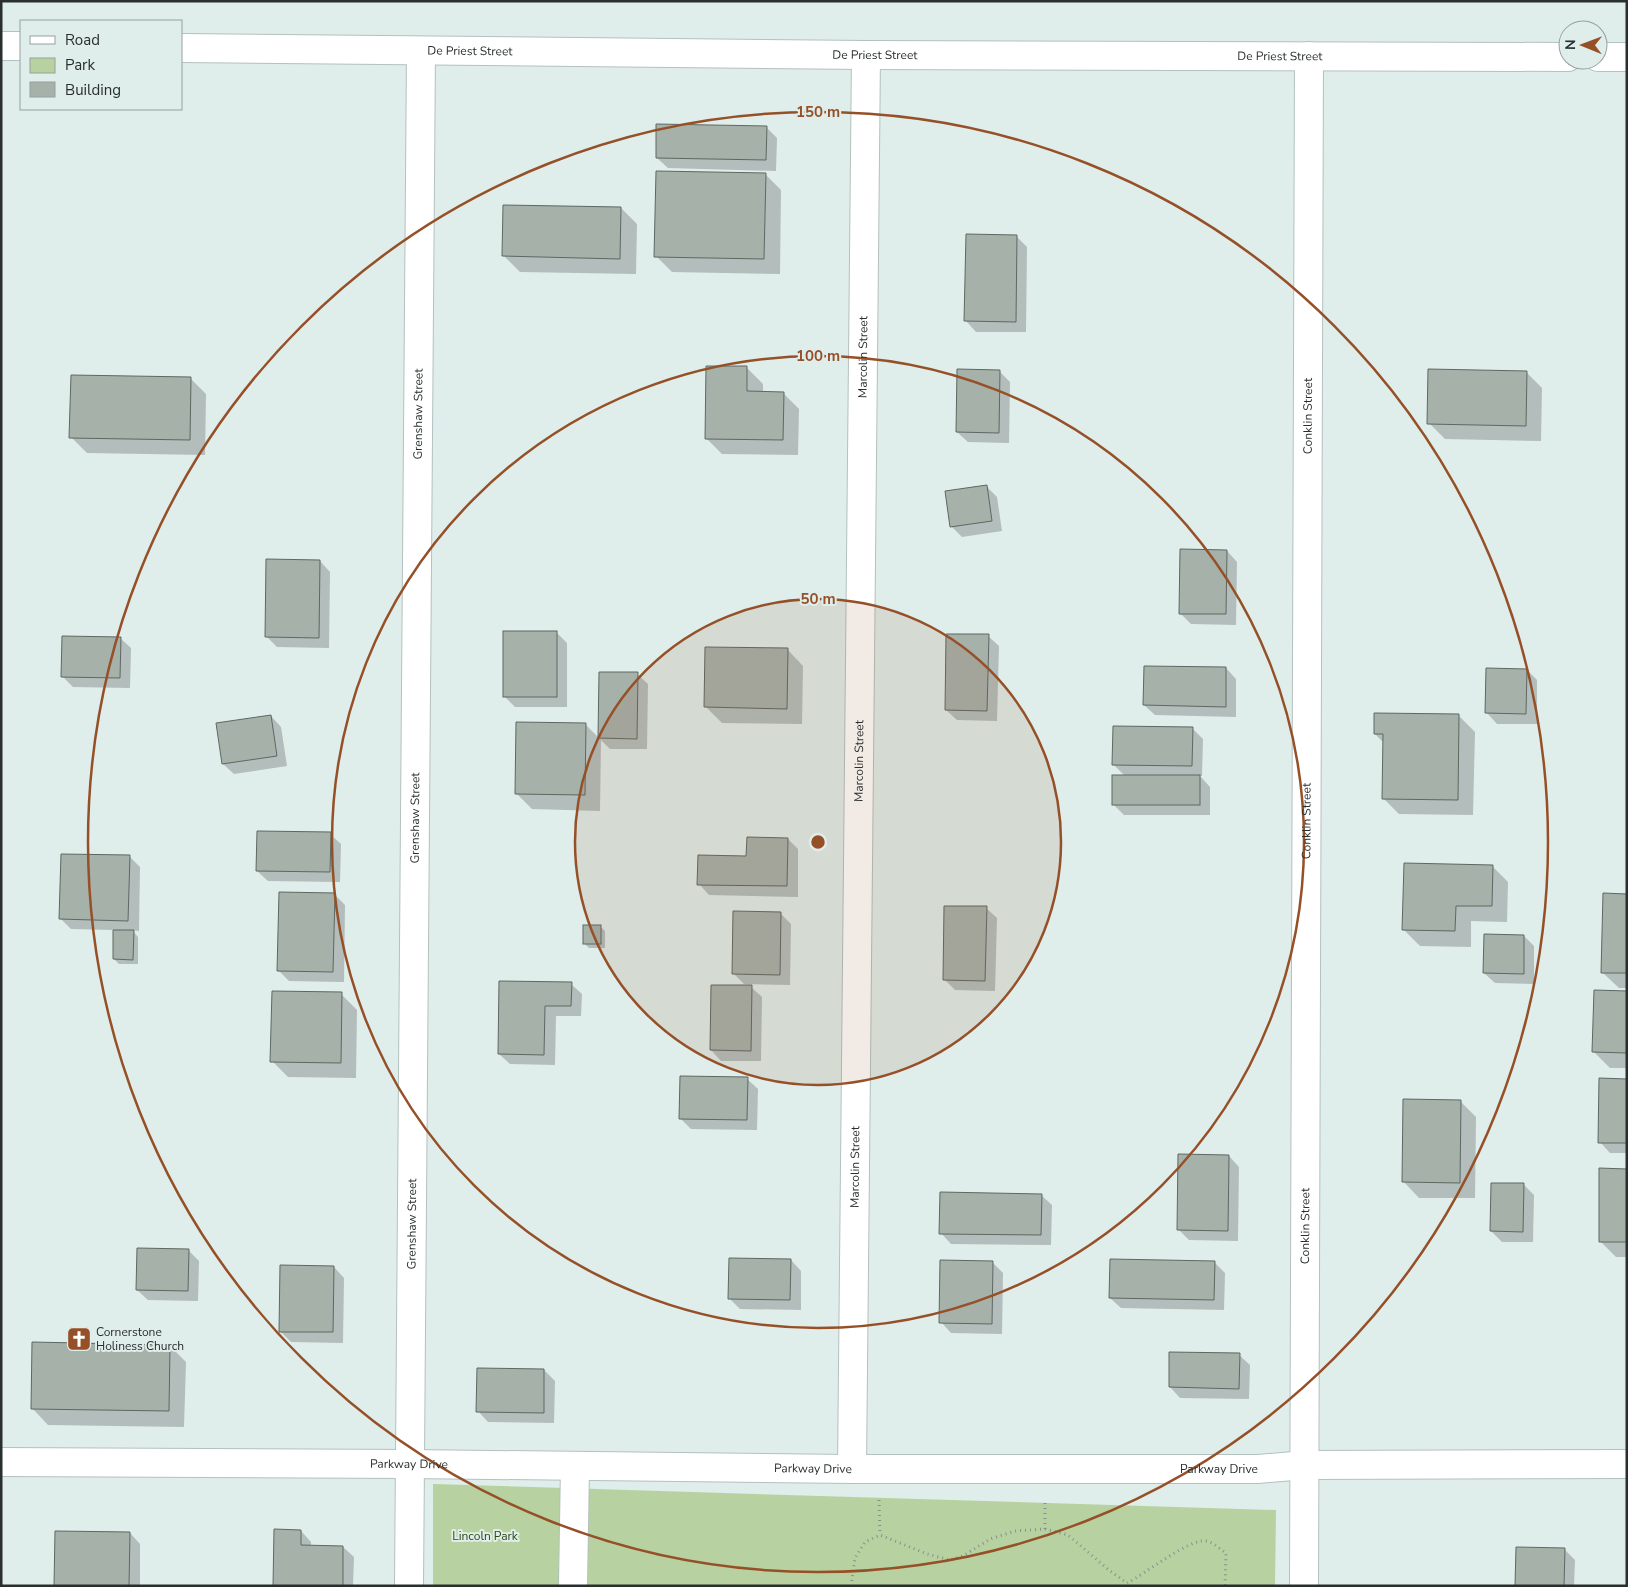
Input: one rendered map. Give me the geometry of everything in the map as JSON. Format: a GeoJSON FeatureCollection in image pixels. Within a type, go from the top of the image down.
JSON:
{"type":"FeatureCollection","features":[{"type":"Feature","properties":{"kind":"street"},"geometry":{"type":"LineString","coordinates":[[1,46],[20,46]]}},
{"type":"Feature","properties":{"kind":"street","name":"De Priest Street"},"geometry":{"type":"LineString","coordinates":[[182,48],[866,55],[1558,57]]}},
{"type":"Feature","properties":{"kind":"street","name":"Grenshaw Street"},"geometry":{"type":"LineString","coordinates":[[409,1586],[421,51]]}},
{"type":"Feature","properties":{"kind":"street","name":"Marcolin Street"},"geometry":{"type":"LineString","coordinates":[[852,1469],[866,55]]}},
{"type":"Feature","properties":{"kind":"street","name":"Conklin Street"},"geometry":{"type":"LineString","coordinates":[[1304,1586],[1309,56]]}},
{"type":"Feature","properties":{"kind":"street"},"geometry":{"type":"LineString","coordinates":[[1608,57],[1627,57]]}},
{"type":"Feature","properties":{"kind":"street","name":"Parkway Drive"},"geometry":{"type":"LineString","coordinates":[[1,1462],[852,1469],[1258,1469],[1305,1465],[1627,1464]]}},
{"type":"Feature","properties":{"kind":"street"},"geometry":{"type":"LineString","coordinates":[[573,1586],[575,1466]]}},
{"type":"Feature","properties":{"kind":"path"},"geometry":{"type":"LineString","coordinates":[[852,1586],[856,1558],[865,1542],[880,1535],[927,1554],[950,1560],[963,1556],[990,1539],[1015,1531],[1045,1529],[1068,1535],[1127,1583],[1187,1546],[1205,1541],[1226,1553],[1225,1586]]}},
{"type":"Feature","properties":{"kind":"green space","name":"Lincoln Park"},"geometry":{"type":"Polygon","coordinates":[[[433,1484],[1276,1510],[1275,1586],[433,1586],[433,1484]]]}},
{"type":"Feature","properties":{"kind":"building"},"geometry":{"type":"Polygon","coordinates":[[[656,124],[767,126],[766,160],[656,158],[656,124]]]}},
{"type":"Feature","properties":{"kind":"building"},"geometry":{"type":"Polygon","coordinates":[[[656,171],[766,173],[764,259],[654,257],[656,171]]]}},
{"type":"Feature","properties":{"kind":"building"},"geometry":{"type":"Polygon","coordinates":[[[503,205],[621,207],[620,259],[502,256],[503,205]]]}},
{"type":"Feature","properties":{"kind":"building"},"geometry":{"type":"Polygon","coordinates":[[[966,234],[1017,235],[1016,322],[964,321],[966,234]]]}},
{"type":"Feature","properties":{"kind":"building"},"geometry":{"type":"Polygon","coordinates":[[[706,366],[747,366],[747,391],[784,392],[783,440],[705,439],[706,366]]]}},
{"type":"Feature","properties":{"kind":"building"},"geometry":{"type":"Polygon","coordinates":[[[957,369],[1000,370],[999,433],[956,432],[957,369]]]}},
{"type":"Feature","properties":{"kind":"building"},"geometry":{"type":"Polygon","coordinates":[[[1428,369],[1527,371],[1526,426],[1427,424],[1428,369]]]}},
{"type":"Feature","properties":{"kind":"building"},"geometry":{"type":"Polygon","coordinates":[[[71,375],[191,377],[190,440],[69,438],[71,375]]]}},
{"type":"Feature","properties":{"kind":"building"},"geometry":{"type":"Polygon","coordinates":[[[987,485],[992,521],[950,527],[945,491],[987,485]]]}},
{"type":"Feature","properties":{"kind":"building"},"geometry":{"type":"Polygon","coordinates":[[[1180,549],[1227,550],[1226,614],[1179,614],[1180,549]]]}},
{"type":"Feature","properties":{"kind":"building"},"geometry":{"type":"Polygon","coordinates":[[[266,559],[320,560],[319,638],[265,637],[266,559]]]}},
{"type":"Feature","properties":{"kind":"building"},"geometry":{"type":"Polygon","coordinates":[[[503,631],[557,631],[557,697],[503,697],[503,631]]]}},
{"type":"Feature","properties":{"kind":"building"},"geometry":{"type":"Polygon","coordinates":[[[946,634],[989,634],[987,711],[945,710],[946,634]]]}},
{"type":"Feature","properties":{"kind":"building"},"geometry":{"type":"Polygon","coordinates":[[[62,636],[121,637],[120,678],[61,677],[62,636]]]}},
{"type":"Feature","properties":{"kind":"building"},"geometry":{"type":"Polygon","coordinates":[[[705,647],[788,648],[787,709],[704,707],[705,647]]]}},
{"type":"Feature","properties":{"kind":"building"},"geometry":{"type":"Polygon","coordinates":[[[1144,666],[1226,667],[1226,707],[1143,705],[1144,666]]]}},
{"type":"Feature","properties":{"kind":"building"},"geometry":{"type":"Polygon","coordinates":[[[1486,668],[1527,669],[1526,714],[1485,713],[1486,668]]]}},
{"type":"Feature","properties":{"kind":"building"},"geometry":{"type":"Polygon","coordinates":[[[599,672],[638,672],[637,739],[598,738],[599,672]]]}},
{"type":"Feature","properties":{"kind":"building"},"geometry":{"type":"Polygon","coordinates":[[[1374,713],[1459,714],[1458,800],[1382,799],[1383,734],[1374,734],[1374,713]]]}},
{"type":"Feature","properties":{"kind":"building"},"geometry":{"type":"Polygon","coordinates":[[[271,715],[277,756],[222,764],[216,723],[271,715]]]}},
{"type":"Feature","properties":{"kind":"building"},"geometry":{"type":"Polygon","coordinates":[[[516,722],[586,723],[585,795],[515,794],[516,722]]]}},
{"type":"Feature","properties":{"kind":"building"},"geometry":{"type":"Polygon","coordinates":[[[1113,726],[1193,727],[1192,766],[1112,765],[1113,726]]]}},
{"type":"Feature","properties":{"kind":"building"},"geometry":{"type":"Polygon","coordinates":[[[1112,775],[1200,775],[1200,805],[1112,805],[1112,775]]]}},
{"type":"Feature","properties":{"kind":"building"},"geometry":{"type":"Polygon","coordinates":[[[257,831],[331,832],[330,872],[256,871],[257,831]]]}},
{"type":"Feature","properties":{"kind":"building"},"geometry":{"type":"Polygon","coordinates":[[[747,837],[788,838],[787,886],[697,885],[698,855],[746,856],[747,837]]]}},
{"type":"Feature","properties":{"kind":"building"},"geometry":{"type":"Polygon","coordinates":[[[61,854],[130,855],[128,921],[59,919],[61,854]]]}},
{"type":"Feature","properties":{"kind":"building"},"geometry":{"type":"Polygon","coordinates":[[[1404,863],[1493,865],[1492,906],[1456,906],[1455,931],[1402,930],[1404,863]]]}},
{"type":"Feature","properties":{"kind":"building"},"geometry":{"type":"Polygon","coordinates":[[[279,892],[335,893],[333,972],[277,971],[279,892]]]}},
{"type":"Feature","properties":{"kind":"building"},"geometry":{"type":"Polygon","coordinates":[[[1603,893],[1627,894],[1627,973],[1601,973],[1603,893]]]}},
{"type":"Feature","properties":{"kind":"building"},"geometry":{"type":"Polygon","coordinates":[[[944,906],[987,906],[985,981],[943,980],[944,906]]]}},
{"type":"Feature","properties":{"kind":"building"},"geometry":{"type":"Polygon","coordinates":[[[733,911],[781,912],[780,975],[732,974],[733,911]]]}},
{"type":"Feature","properties":{"kind":"building"},"geometry":{"type":"Polygon","coordinates":[[[583,925],[601,925],[601,944],[583,944],[583,925]]]}},
{"type":"Feature","properties":{"kind":"building"},"geometry":{"type":"Polygon","coordinates":[[[113,930],[134,930],[133,960],[113,959],[113,930]]]}},
{"type":"Feature","properties":{"kind":"building"},"geometry":{"type":"Polygon","coordinates":[[[1484,934],[1524,935],[1524,974],[1483,973],[1484,934]]]}},
{"type":"Feature","properties":{"kind":"building"},"geometry":{"type":"Polygon","coordinates":[[[499,981],[572,982],[571,1006],[545,1006],[544,1055],[498,1054],[499,981]]]}},
{"type":"Feature","properties":{"kind":"building"},"geometry":{"type":"Polygon","coordinates":[[[711,985],[752,985],[751,1051],[710,1050],[711,985]]]}},
{"type":"Feature","properties":{"kind":"building"},"geometry":{"type":"Polygon","coordinates":[[[1594,990],[1627,991],[1627,1053],[1592,1052],[1594,990]]]}},
{"type":"Feature","properties":{"kind":"building"},"geometry":{"type":"Polygon","coordinates":[[[272,991],[342,992],[341,1063],[270,1062],[272,991]]]}},
{"type":"Feature","properties":{"kind":"building"},"geometry":{"type":"Polygon","coordinates":[[[680,1076],[748,1077],[747,1120],[679,1119],[680,1076]]]}},
{"type":"Feature","properties":{"kind":"building"},"geometry":{"type":"Polygon","coordinates":[[[1599,1078],[1627,1079],[1627,1143],[1598,1143],[1599,1078]]]}},
{"type":"Feature","properties":{"kind":"building"},"geometry":{"type":"Polygon","coordinates":[[[1403,1099],[1461,1100],[1460,1183],[1402,1182],[1403,1099]]]}},
{"type":"Feature","properties":{"kind":"building"},"geometry":{"type":"Polygon","coordinates":[[[1178,1154],[1229,1155],[1228,1231],[1177,1230],[1178,1154]]]}},
{"type":"Feature","properties":{"kind":"building"},"geometry":{"type":"Polygon","coordinates":[[[1599,1168],[1627,1169],[1627,1242],[1599,1242],[1599,1168]]]}},
{"type":"Feature","properties":{"kind":"building"},"geometry":{"type":"Polygon","coordinates":[[[1491,1183],[1524,1183],[1523,1232],[1490,1231],[1491,1183]]]}},
{"type":"Feature","properties":{"kind":"building"},"geometry":{"type":"Polygon","coordinates":[[[940,1192],[1042,1194],[1041,1235],[939,1234],[940,1192]]]}},
{"type":"Feature","properties":{"kind":"building"},"geometry":{"type":"Polygon","coordinates":[[[137,1248],[189,1249],[188,1291],[136,1290],[137,1248]]]}},
{"type":"Feature","properties":{"kind":"building"},"geometry":{"type":"Polygon","coordinates":[[[729,1258],[791,1259],[790,1300],[728,1299],[729,1258]]]}},
{"type":"Feature","properties":{"kind":"building"},"geometry":{"type":"Polygon","coordinates":[[[1110,1259],[1215,1261],[1214,1300],[1109,1298],[1110,1259]]]}},
{"type":"Feature","properties":{"kind":"building"},"geometry":{"type":"Polygon","coordinates":[[[940,1260],[993,1261],[992,1324],[939,1323],[940,1260]]]}},
{"type":"Feature","properties":{"kind":"building"},"geometry":{"type":"Polygon","coordinates":[[[280,1265],[334,1266],[333,1332],[279,1332],[280,1265]]]}},
{"type":"Feature","properties":{"kind":"building"},"geometry":{"type":"Polygon","coordinates":[[[32,1342],[170,1345],[169,1411],[31,1409],[32,1342]]]}},
{"type":"Feature","properties":{"kind":"building"},"geometry":{"type":"Polygon","coordinates":[[[1169,1352],[1240,1353],[1239,1389],[1169,1387],[1169,1352]]]}},
{"type":"Feature","properties":{"kind":"building"},"geometry":{"type":"Polygon","coordinates":[[[477,1368],[544,1369],[544,1413],[476,1412],[477,1368]]]}},
{"type":"Feature","properties":{"kind":"building"},"geometry":{"type":"Polygon","coordinates":[[[274,1529],[301,1530],[301,1545],[343,1546],[343,1586],[273,1586],[274,1529]]]}},
{"type":"Feature","properties":{"kind":"building"},"geometry":{"type":"Polygon","coordinates":[[[55,1531],[130,1532],[129,1586],[54,1586],[55,1531]]]}},
{"type":"Feature","properties":{"kind":"building"},"geometry":{"type":"Polygon","coordinates":[[[1516,1547],[1565,1548],[1564,1586],[1515,1586],[1516,1547]]]}},
{"type":"Feature","properties":{"kind":"place","name":"Cornerstone Holiness Church"},"geometry":{"type":"Point","coordinates":[79,1339]}}]}
